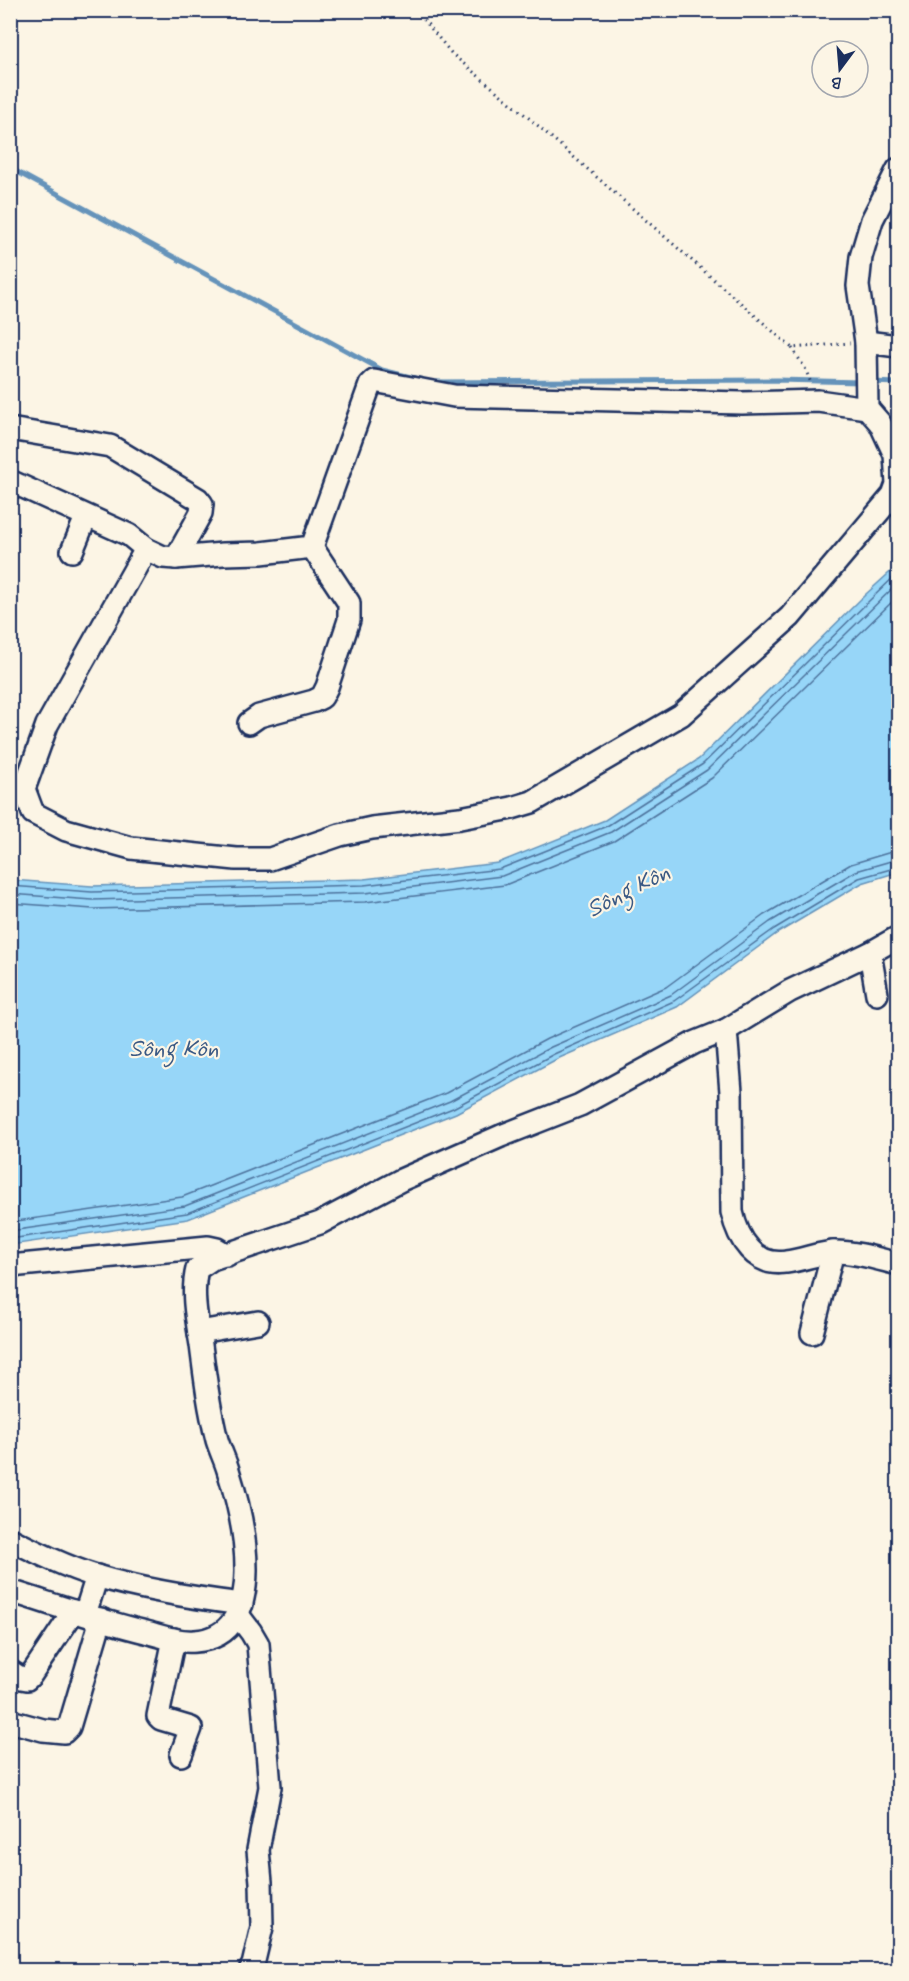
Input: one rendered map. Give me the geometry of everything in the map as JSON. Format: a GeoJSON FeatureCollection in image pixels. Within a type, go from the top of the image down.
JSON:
{"type":"FeatureCollection","features":[{"type":"Feature","properties":{"kind":"street"},"geometry":{"type":"LineString","coordinates":[[146,549],[47,725],[24,789],[33,813],[53,825],[131,848],[236,859],[270,859],[340,835],[372,828],[460,818],[532,802],[681,715],[790,617],[893,495],[897,484],[895,455],[867,402],[866,342],[858,286],[861,257],[872,220],[898,169]]}},
{"type":"Feature","properties":{"kind":"street"},"geometry":{"type":"LineString","coordinates":[[866,342],[898,346]]}},
{"type":"Feature","properties":{"kind":"street"},"geometry":{"type":"LineString","coordinates":[[312,547],[370,386],[374,381],[454,396],[742,403],[867,402]]}},
{"type":"Feature","properties":{"kind":"street"},"geometry":{"type":"LineString","coordinates":[[10,429],[110,446],[198,499],[202,504],[201,513],[176,558]]}},
{"type":"Feature","properties":{"kind":"street"},"geometry":{"type":"LineString","coordinates":[[10,481],[129,535],[146,549],[163,557],[261,553],[312,547]]}},
{"type":"Feature","properties":{"kind":"street"},"geometry":{"type":"LineString","coordinates":[[72,551],[86,517]]}},
{"type":"Feature","properties":{"kind":"street"},"geometry":{"type":"LineString","coordinates":[[249,723],[259,716],[314,701],[322,697],[327,687],[349,620],[349,603],[312,547]]}},
{"type":"Feature","properties":{"kind":"street"},"geometry":{"type":"LineString","coordinates":[[10,1591],[174,1639],[194,1641],[211,1638],[231,1626],[240,1610],[245,1580],[244,1538],[237,1501],[210,1410],[195,1291],[198,1269],[204,1263],[320,1223],[401,1180],[501,1136],[580,1105],[674,1053],[726,1029],[790,991],[898,937]]}},
{"type":"Feature","properties":{"kind":"street"},"geometry":{"type":"LineString","coordinates":[[870,953],[877,994]]}},
{"type":"Feature","properties":{"kind":"street"},"geometry":{"type":"LineString","coordinates":[[726,1029],[732,1102],[732,1212],[735,1228],[749,1250],[759,1258],[772,1263],[787,1262],[817,1254],[849,1252],[898,1264]]}},
{"type":"Feature","properties":{"kind":"street"},"geometry":{"type":"LineString","coordinates":[[10,1266],[208,1247],[227,1255]]}},
{"type":"Feature","properties":{"kind":"street"},"geometry":{"type":"LineString","coordinates":[[812,1333],[833,1252]]}},
{"type":"Feature","properties":{"kind":"street"},"geometry":{"type":"LineString","coordinates":[[199,1332],[258,1323]]}},
{"type":"Feature","properties":{"kind":"street"},"geometry":{"type":"LineString","coordinates":[[10,1539],[53,1560],[97,1576],[240,1610],[258,1644],[270,1786],[258,1850],[262,1927],[250,1971]]}},
{"type":"Feature","properties":{"kind":"street"},"geometry":{"type":"LineString","coordinates":[[10,1721],[64,1732],[69,1727],[87,1615],[97,1576]]}},
{"type":"Feature","properties":{"kind":"street"},"geometry":{"type":"LineString","coordinates":[[10,1671],[27,1679],[87,1615]]}},
{"type":"Feature","properties":{"kind":"street"},"geometry":{"type":"LineString","coordinates":[[174,1639],[158,1716],[190,1728],[181,1755]]}},
{"type":"Feature","properties":{"kind":"path"},"geometry":{"type":"LineString","coordinates":[[416,10],[452,54],[545,131],[792,348],[805,368],[813,389]]}},
{"type":"Feature","properties":{"kind":"path"},"geometry":{"type":"LineString","coordinates":[[792,348],[866,342]]}},
{"type":"Feature","properties":{"kind":"water","name":"Sông Kôn"},"geometry":{"type":"Polygon","coordinates":[[[898,565],[898,872],[862,883],[776,934],[677,1007],[557,1059],[456,1113],[188,1219],[11,1245],[11,880],[92,886],[364,879],[498,863],[605,820],[699,759],[898,565]]]}},
{"type":"Feature","properties":{"kind":"waterway"},"geometry":{"type":"LineString","coordinates":[[10,168],[382,370],[423,380]]}},
{"type":"Feature","properties":{"kind":"waterway"},"geometry":{"type":"LineString","coordinates":[[432,382],[777,380],[861,382]]}},
{"type":"Feature","properties":{"kind":"waterway"},"geometry":{"type":"LineString","coordinates":[[870,382],[898,383]]}}]}
